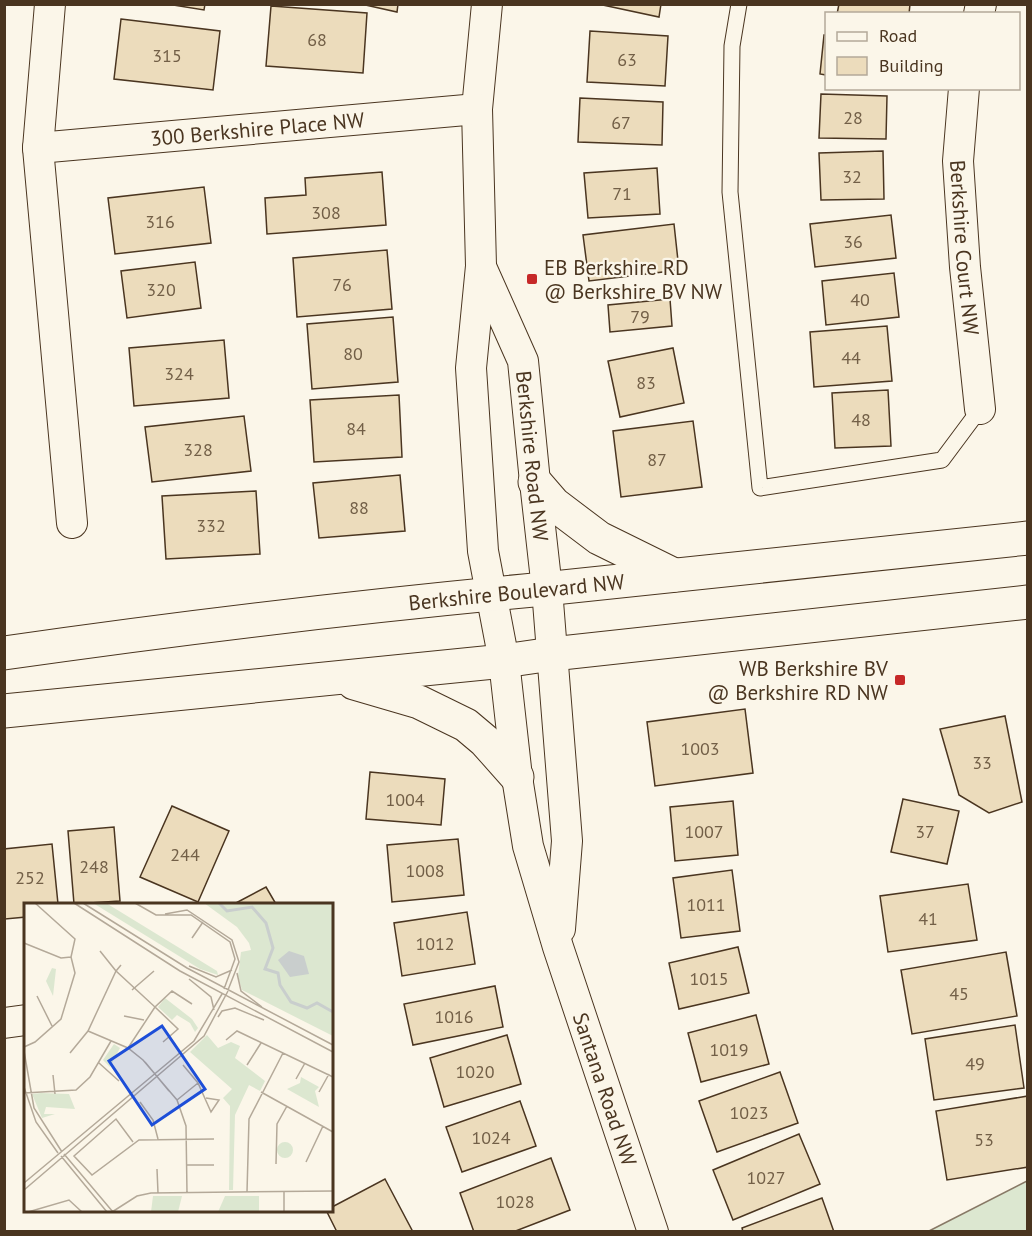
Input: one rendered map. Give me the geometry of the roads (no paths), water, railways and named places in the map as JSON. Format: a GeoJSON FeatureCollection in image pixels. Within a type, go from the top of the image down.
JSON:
{"type":"FeatureCollection","features":[{"type":"Feature","properties":{"kind":"main road"},"geometry":{"type":"LineString","coordinates":[[535,482],[554,504],[599,538],[674,575]]}},
{"type":"Feature","properties":{"kind":"main road","name":"Berkshire Boulevard NW"},"geometry":{"type":"LineString","coordinates":[[4,652],[490,594],[1028,538]]}},
{"type":"Feature","properties":{"kind":"main road"},"geometry":{"type":"LineString","coordinates":[[4,711],[504,661],[1028,602]]}},
{"type":"Feature","properties":{"kind":"main road"},"geometry":{"type":"LineString","coordinates":[[335,678],[419,702],[466,725],[485,741],[517,777]]}},
{"type":"Feature","properties":{"kind":"street"},"geometry":{"type":"LineString","coordinates":[[50,4],[38,148],[72,522]]}},
{"type":"Feature","properties":{"kind":"street","name":"Berkshire Road NW"},"geometry":{"type":"LineString","coordinates":[[487,4],[477,109],[481,266],[471,368],[483,551],[504,661]]}},
{"type":"Feature","properties":{"kind":"street","name":"Berkshire Court NW"},"geometry":{"type":"LineString","coordinates":[[964,90],[958,161],[965,267],[980,409]]}},
{"type":"Feature","properties":{"kind":"street","name":"300 Berkshire Place NW"},"geometry":{"type":"LineString","coordinates":[[38,148],[477,109]]}},
{"type":"Feature","properties":{"kind":"street","name":"Berkshire Road NW"},"geometry":{"type":"LineString","coordinates":[[481,266],[523,361],[552,654]]}},
{"type":"Feature","properties":{"kind":"street","name":"Santana Road NW"},"geometry":{"type":"LineString","coordinates":[[552,654],[567,841],[558,947]]}},
{"type":"Feature","properties":{"kind":"street","name":"Santana Road NW"},"geometry":{"type":"LineString","coordinates":[[504,661],[517,777],[528,846],[558,947],[653,1232]]}},
{"type":"Feature","properties":{"kind":"street"},"geometry":{"type":"LineString","coordinates":[[4,1023],[24,1020]]}},
{"type":"Feature","properties":{"kind":"lane"},"geometry":{"type":"LineString","coordinates":[[739,4],[732,46],[730,192],[760,488],[942,460],[980,409]]}},
{"type":"Feature","properties":{"kind":"place","name":"EB Berkshire RD @ Berkshire BV NW"},"geometry":{"type":"Point","coordinates":[532,279]}},
{"type":"Feature","properties":{"kind":"place","name":"WB Berkshire BV @ Berkshire RD NW"},"geometry":{"type":"Point","coordinates":[900,680]}}]}
